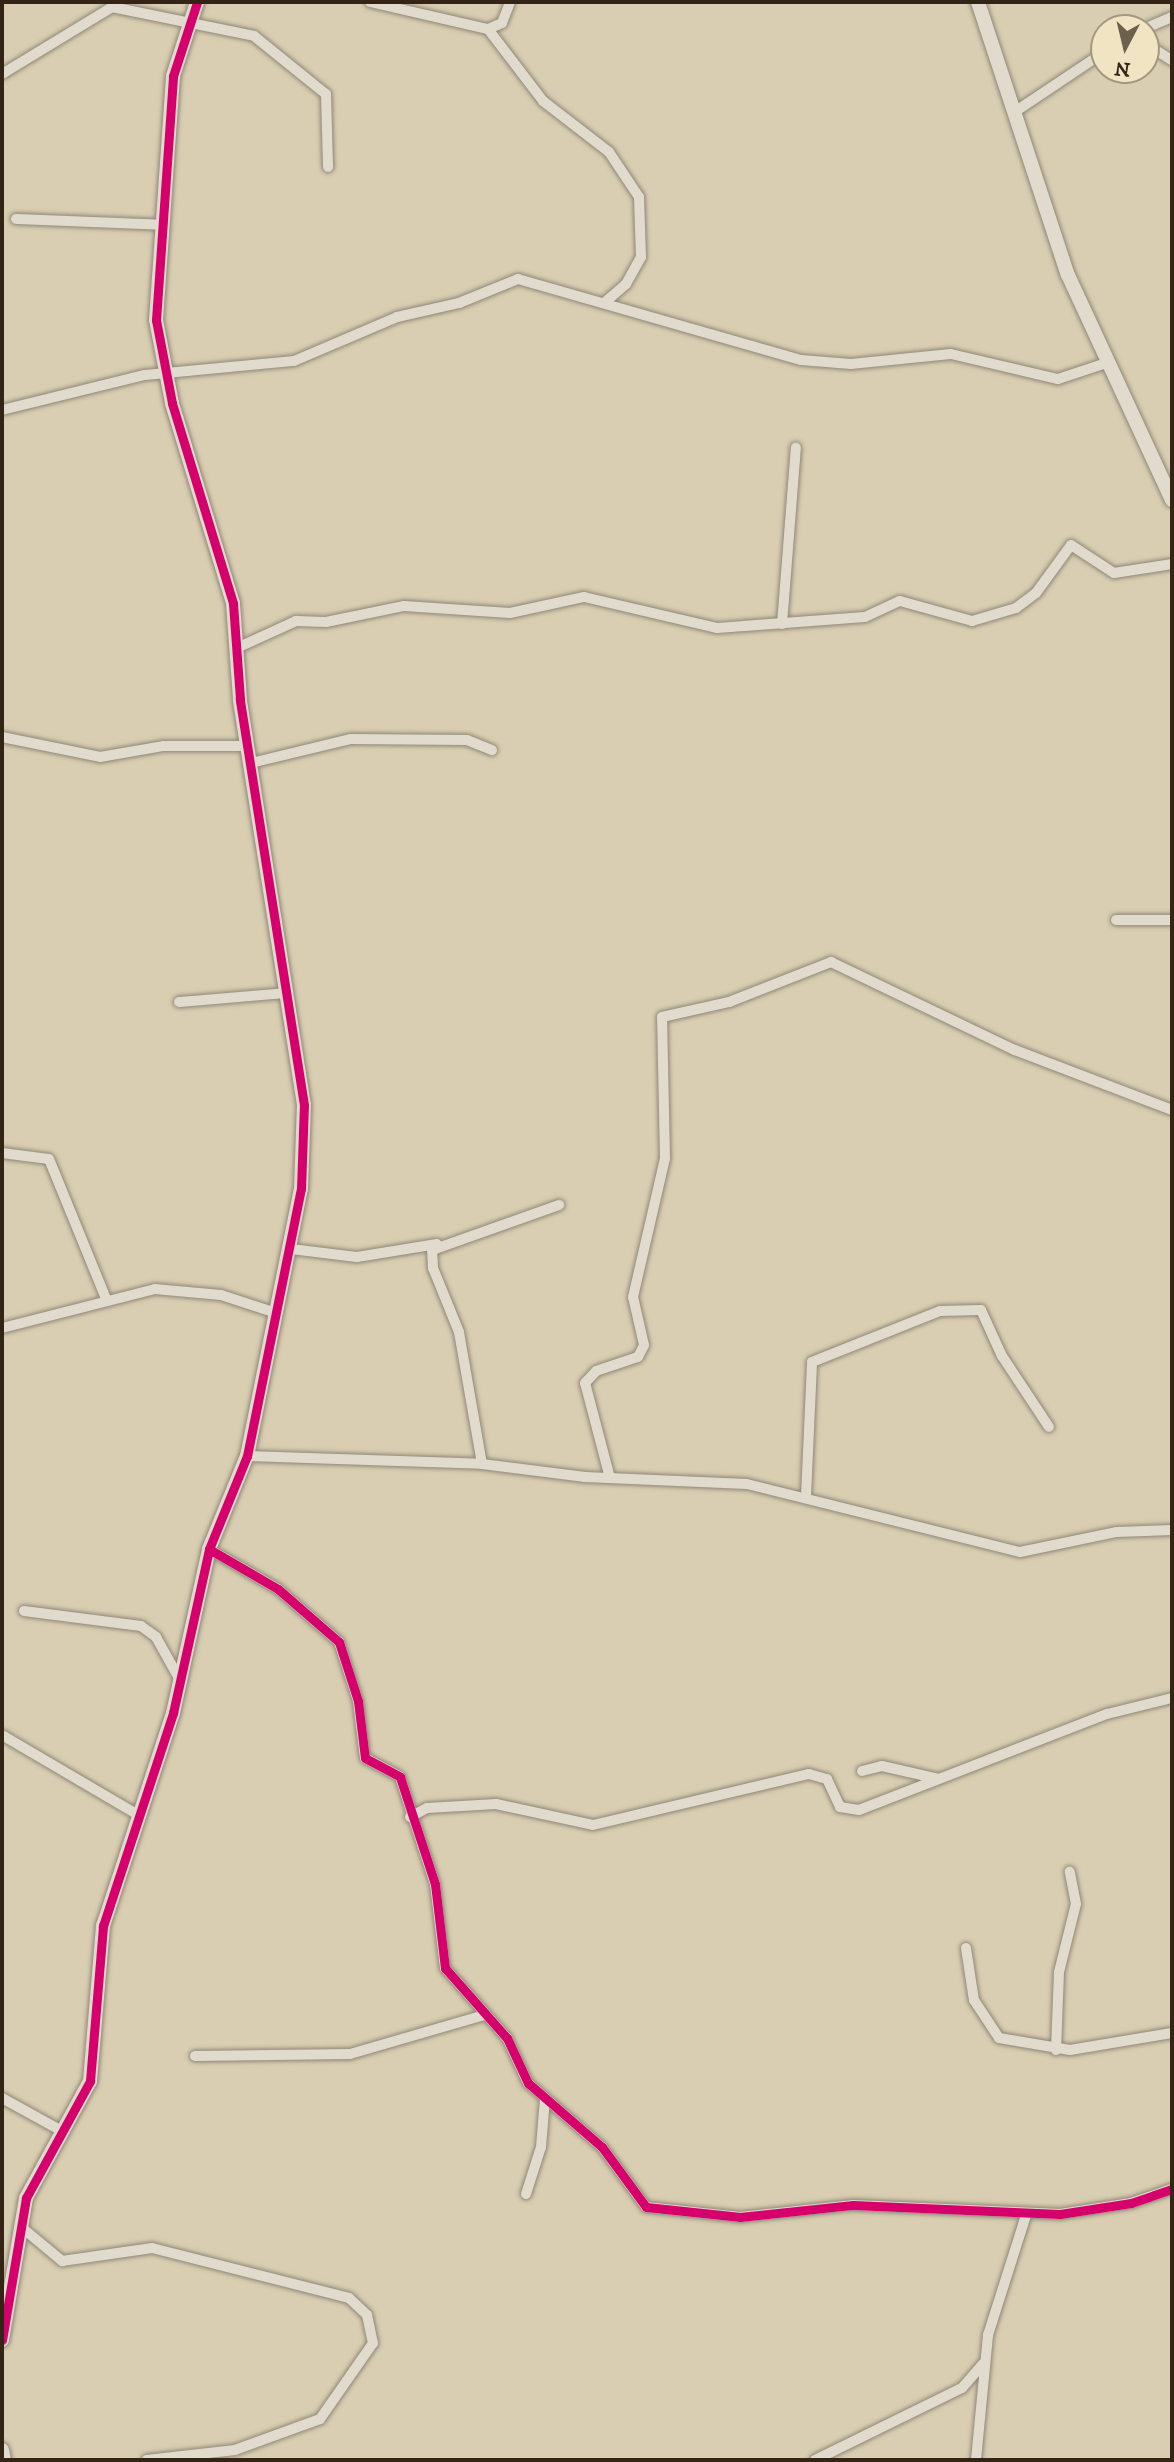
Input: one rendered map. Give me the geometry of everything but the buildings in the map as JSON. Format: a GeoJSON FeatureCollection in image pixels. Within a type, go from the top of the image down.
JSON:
{"type":"FeatureCollection","features":[{"type":"Feature","properties":{"kind":"street"},"geometry":{"type":"LineString","coordinates":[[2,2340],[20,2226],[35,2175],[90,2081],[103,1926],[135,1813],[180,1680],[209,1549],[247,1456],[291,1249],[305,1136],[286,993],[247,746],[239,647],[217,542],[166,374],[156,320],[173,76],[197,2]]}},
{"type":"Feature","properties":{"kind":"street"},"geometry":{"type":"LineString","coordinates":[[370,2],[488,29],[502,23],[510,2]]}},
{"type":"Feature","properties":{"kind":"street"},"geometry":{"type":"LineString","coordinates":[[978,2],[1016,111],[1049,224],[1106,363],[1172,499]]}},
{"type":"Feature","properties":{"kind":"street"},"geometry":{"type":"LineString","coordinates":[[2,74],[112,7],[254,36],[320,86],[328,99],[328,167]]}},
{"type":"Feature","properties":{"kind":"street"},"geometry":{"type":"LineString","coordinates":[[488,29],[543,101],[609,152],[639,197],[641,257],[626,284],[605,302]]}},
{"type":"Feature","properties":{"kind":"street"},"geometry":{"type":"LineString","coordinates":[[1016,111],[1090,61]]}},
{"type":"Feature","properties":{"kind":"street"},"geometry":{"type":"LineString","coordinates":[[16,219],[163,225]]}},
{"type":"Feature","properties":{"kind":"street"},"geometry":{"type":"LineString","coordinates":[[2,410],[166,374],[294,361],[397,317],[459,303],[518,279],[828,363],[951,354],[1058,379],[1106,363]]}},
{"type":"Feature","properties":{"kind":"street"},"geometry":{"type":"LineString","coordinates":[[782,624],[796,448]]}},
{"type":"Feature","properties":{"kind":"street"},"geometry":{"type":"LineString","coordinates":[[239,647],[296,621],[326,622],[404,606],[510,613],[584,597],[637,605],[696,626],[782,624],[865,617],[900,601],[959,621],[996,615],[1035,593],[1071,545],[1114,573],[1172,564]]}},
{"type":"Feature","properties":{"kind":"street"},"geometry":{"type":"LineString","coordinates":[[2,737],[100,758],[164,746],[247,746]]}},
{"type":"Feature","properties":{"kind":"street"},"geometry":{"type":"LineString","coordinates":[[251,762],[351,739],[467,740],[492,750]]}},
{"type":"Feature","properties":{"kind":"street"},"geometry":{"type":"LineString","coordinates":[[1116,920],[1172,920]]}},
{"type":"Feature","properties":{"kind":"street"},"geometry":{"type":"LineString","coordinates":[[610,1478],[585,1383],[596,1371],[638,1357],[644,1345],[633,1297],[665,1158],[662,1017],[729,1002],[831,961],[1015,1050],[1172,1110]]}},
{"type":"Feature","properties":{"kind":"street"},"geometry":{"type":"LineString","coordinates":[[179,1002],[286,993]]}},
{"type":"Feature","properties":{"kind":"street"},"geometry":{"type":"LineString","coordinates":[[2,1153],[49,1158],[107,1301]]}},
{"type":"Feature","properties":{"kind":"street"},"geometry":{"type":"LineString","coordinates":[[291,1249],[356,1257],[437,1244],[559,1205]]}},
{"type":"Feature","properties":{"kind":"street"},"geometry":{"type":"LineString","coordinates":[[437,1244],[430,1258],[459,1332],[482,1464]]}},
{"type":"Feature","properties":{"kind":"street"},"geometry":{"type":"LineString","coordinates":[[2,1328],[107,1301],[181,1289],[251,1301],[276,1313]]}},
{"type":"Feature","properties":{"kind":"street"},"geometry":{"type":"LineString","coordinates":[[806,1496],[812,1362],[940,1311],[981,1310],[1006,1363],[1049,1427]]}},
{"type":"Feature","properties":{"kind":"street"},"geometry":{"type":"LineString","coordinates":[[247,1456],[482,1464],[610,1478],[747,1484],[806,1496],[947,1539],[1020,1552],[1117,1532],[1172,1530]]}},
{"type":"Feature","properties":{"kind":"street"},"geometry":{"type":"LineString","coordinates":[[209,1549],[278,1590],[339,1642],[358,1701],[365,1758],[400,1777],[410,1817],[435,1884],[439,1956],[513,2048],[528,2082],[602,2147],[652,2211],[740,2217],[853,2205],[1027,2215],[1097,2211],[1172,2189]]}},
{"type":"Feature","properties":{"kind":"street"},"geometry":{"type":"LineString","coordinates":[[24,1611],[141,1626],[156,1637],[180,1680]]}},
{"type":"Feature","properties":{"kind":"street"},"geometry":{"type":"LineString","coordinates":[[410,1817],[427,1808],[477,1803],[593,1825],[809,1774],[827,1779],[840,1807],[859,1810],[1107,1714],[1172,1698]]}},
{"type":"Feature","properties":{"kind":"street"},"geometry":{"type":"LineString","coordinates":[[2,1735],[135,1813]]}},
{"type":"Feature","properties":{"kind":"street"},"geometry":{"type":"LineString","coordinates":[[862,1771],[883,1766],[939,1779]]}},
{"type":"Feature","properties":{"kind":"street"},"geometry":{"type":"LineString","coordinates":[[1056,2050],[1059,1972],[1076,1904],[1070,1872]]}},
{"type":"Feature","properties":{"kind":"street"},"geometry":{"type":"LineString","coordinates":[[965,1948],[968,1981],[990,2030],[1015,2044],[1056,2050],[1172,2033]]}},
{"type":"Feature","properties":{"kind":"street"},"geometry":{"type":"LineString","coordinates":[[195,2056],[350,2054],[484,2015]]}},
{"type":"Feature","properties":{"kind":"street"},"geometry":{"type":"LineString","coordinates":[[2,2098],[62,2131]]}},
{"type":"Feature","properties":{"kind":"street"},"geometry":{"type":"LineString","coordinates":[[526,2194],[541,2147],[545,2098]]}},
{"type":"Feature","properties":{"kind":"street"},"geometry":{"type":"LineString","coordinates":[[976,2460],[983,2363],[1027,2215]]}},
{"type":"Feature","properties":{"kind":"street"},"geometry":{"type":"LineString","coordinates":[[20,2226],[62,2261],[152,2248],[349,2298],[367,2315],[373,2343],[320,2419],[234,2450],[147,2460]]}},
{"type":"Feature","properties":{"kind":"street"},"geometry":{"type":"LineString","coordinates":[[815,2460],[962,2388],[983,2363]]}},
{"type":"Feature","properties":{"kind":"street"},"geometry":{"type":"LineString","coordinates":[[2,2450],[4,2460]]}},
{"type":"Feature","properties":{"kind":"cycle path"},"geometry":{"type":"LineString","coordinates":[[2,2340],[26,2198],[90,2081],[103,1926],[173,1713],[209,1549],[247,1456],[301,1189],[304,1105],[240,699],[233,603],[172,403],[156,320],[173,76],[197,2]]}},
{"type":"Feature","properties":{"kind":"cycle path"},"geometry":{"type":"LineString","coordinates":[[209,1549],[278,1589],[339,1642],[358,1701],[365,1758],[400,1777],[435,1884],[445,1968],[507,2038],[528,2083],[602,2147],[646,2207],[740,2217],[853,2205],[1060,2214],[1131,2203],[1172,2189]]}}]}
